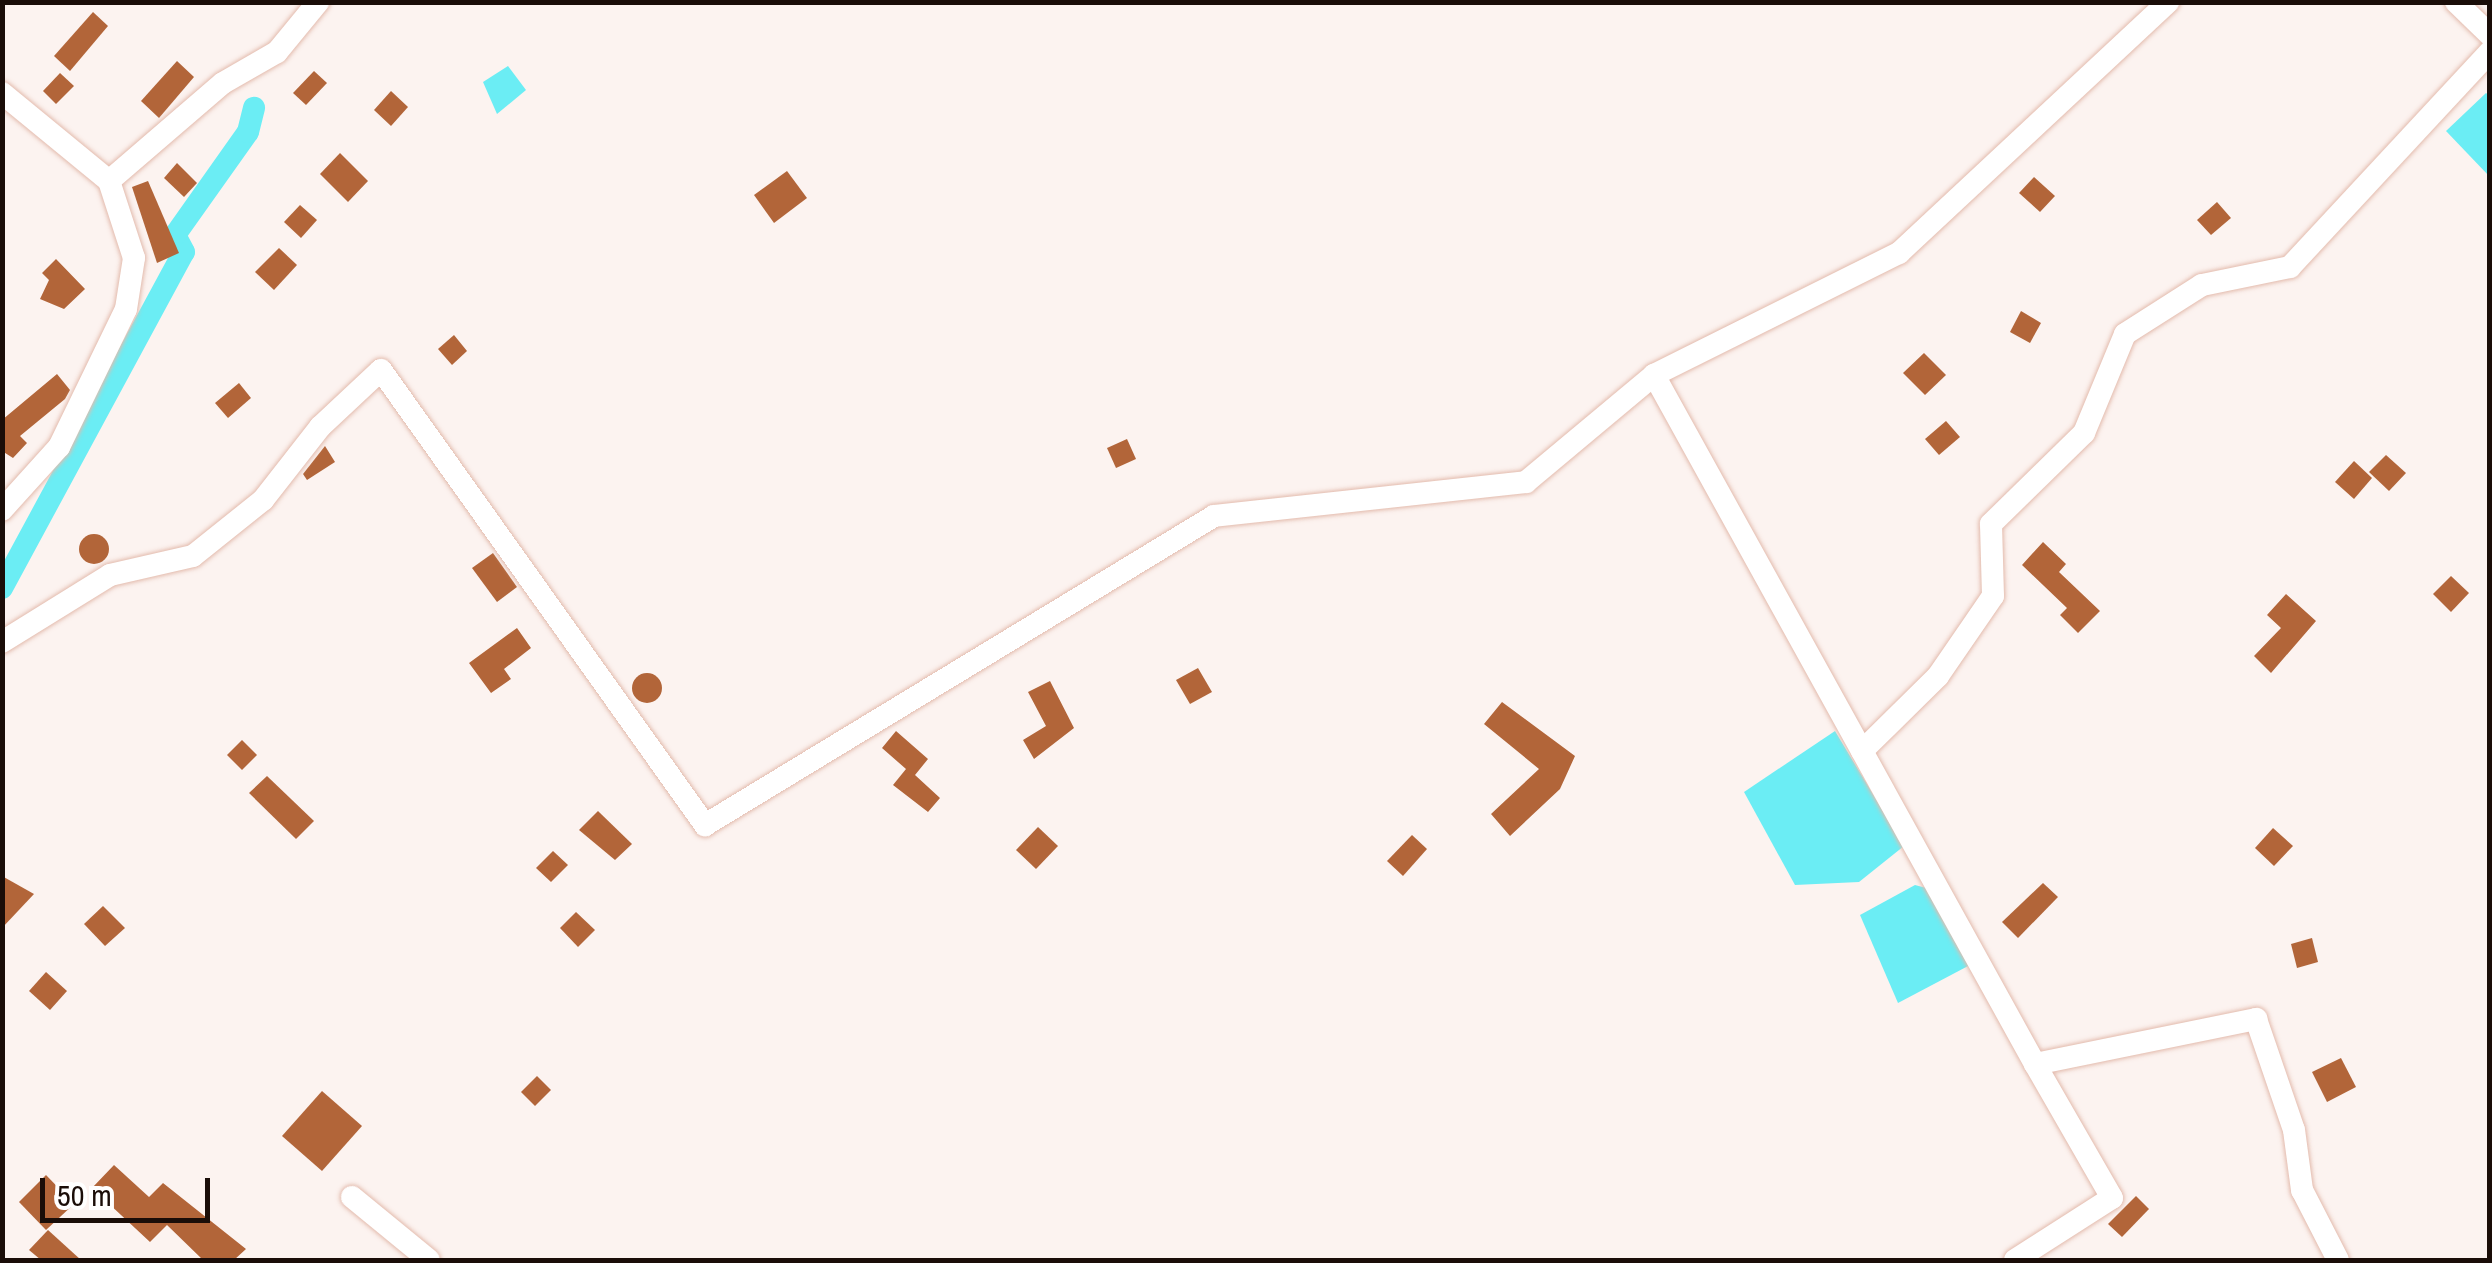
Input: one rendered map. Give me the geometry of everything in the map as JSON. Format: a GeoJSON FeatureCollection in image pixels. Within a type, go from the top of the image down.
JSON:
{"type":"FeatureCollection","features":[{"type":"Feature","properties":{"kind":"street"},"geometry":{"type":"LineString","coordinates":[[109,181],[223,83],[277,52],[318,2]]}},
{"type":"Feature","properties":{"kind":"street"},"geometry":{"type":"LineString","coordinates":[[2,642],[110,575],[193,556],[262,500],[320,427],[381,370],[705,824],[1214,516],[1526,482],[1654,375],[1899,253],[2168,2]]}},
{"type":"Feature","properties":{"kind":"street"},"geometry":{"type":"LineString","coordinates":[[2456,2],[2490,35]]}},
{"type":"Feature","properties":{"kind":"street"},"geometry":{"type":"LineString","coordinates":[[1862,751],[1938,676],[1992,596],[1992,524],[2084,433],[2125,334],[2202,284],[2290,267],[2490,52]]}},
{"type":"Feature","properties":{"kind":"street"},"geometry":{"type":"LineString","coordinates":[[2,92],[109,181],[134,258],[126,309],[59,447],[2,510]]}},
{"type":"Feature","properties":{"kind":"street"},"geometry":{"type":"LineString","coordinates":[[1654,375],[2112,1198],[2015,1260]]}},
{"type":"Feature","properties":{"kind":"street"},"geometry":{"type":"LineString","coordinates":[[2035,1064],[2256,1018],[2294,1130],[2302,1190],[2338,1260]]}},
{"type":"Feature","properties":{"kind":"street"},"geometry":{"type":"LineString","coordinates":[[352,1197],[429,1260]]}},
{"type":"Feature","properties":{"kind":"water"},"geometry":{"type":"Polygon","coordinates":[[[508,66],[526,90],[497,114],[483,82],[508,66]]]}},
{"type":"Feature","properties":{"kind":"water"},"geometry":{"type":"Polygon","coordinates":[[[2486,93],[2490,96],[2489,176],[2446,131],[2486,93]]]}},
{"type":"Feature","properties":{"kind":"water"},"geometry":{"type":"Polygon","coordinates":[[[1835,731],[1904,846],[1859,882],[1795,885],[1744,792],[1835,731]]]}},
{"type":"Feature","properties":{"kind":"water"},"geometry":{"type":"Polygon","coordinates":[[[1915,885],[1930,889],[1970,965],[1898,1003],[1860,915],[1915,885]]]}},
{"type":"Feature","properties":{"kind":"building"},"geometry":{"type":"Polygon","coordinates":[[[93,12],[108,26],[70,71],[54,56],[93,12]]]}},
{"type":"Feature","properties":{"kind":"building"},"geometry":{"type":"Polygon","coordinates":[[[177,61],[194,77],[159,118],[141,101],[177,61]]]}},
{"type":"Feature","properties":{"kind":"building"},"geometry":{"type":"Polygon","coordinates":[[[314,71],[327,83],[306,105],[293,93],[314,71]]]}},
{"type":"Feature","properties":{"kind":"building"},"geometry":{"type":"Polygon","coordinates":[[[60,73],[74,86],[56,104],[43,91],[60,73]]]}},
{"type":"Feature","properties":{"kind":"building"},"geometry":{"type":"Polygon","coordinates":[[[391,91],[408,107],[391,126],[374,110],[391,91]]]}},
{"type":"Feature","properties":{"kind":"building"},"geometry":{"type":"Polygon","coordinates":[[[340,153],[368,181],[348,202],[320,174],[340,153]]]}},
{"type":"Feature","properties":{"kind":"building"},"geometry":{"type":"Polygon","coordinates":[[[177,163],[197,183],[184,197],[164,178],[177,163]]]}},
{"type":"Feature","properties":{"kind":"building"},"geometry":{"type":"Polygon","coordinates":[[[787,171],[807,198],[774,223],[754,195],[787,171]]]}},
{"type":"Feature","properties":{"kind":"building"},"geometry":{"type":"Polygon","coordinates":[[[2034,177],[2055,196],[2040,212],[2019,193],[2034,177]]]}},
{"type":"Feature","properties":{"kind":"building"},"geometry":{"type":"Polygon","coordinates":[[[148,181],[179,253],[157,263],[132,187],[148,181]]]}},
{"type":"Feature","properties":{"kind":"building"},"geometry":{"type":"Polygon","coordinates":[[[2217,202],[2231,218],[2211,235],[2197,220],[2217,202]]]}},
{"type":"Feature","properties":{"kind":"building"},"geometry":{"type":"Polygon","coordinates":[[[300,205],[317,220],[301,238],[284,222],[300,205]]]}},
{"type":"Feature","properties":{"kind":"building"},"geometry":{"type":"Polygon","coordinates":[[[279,248],[297,265],[274,290],[255,272],[279,248]]]}},
{"type":"Feature","properties":{"kind":"building"},"geometry":{"type":"Polygon","coordinates":[[[56,259],[85,289],[64,309],[40,299],[49,280],[42,273],[56,259]]]}},
{"type":"Feature","properties":{"kind":"building"},"geometry":{"type":"Polygon","coordinates":[[[2021,311],[2041,323],[2030,343],[2010,332],[2021,311]]]}},
{"type":"Feature","properties":{"kind":"building"},"geometry":{"type":"Polygon","coordinates":[[[454,335],[467,351],[452,365],[438,349],[454,335]]]}},
{"type":"Feature","properties":{"kind":"building"},"geometry":{"type":"Polygon","coordinates":[[[1924,353],[1946,375],[1925,395],[1903,373],[1924,353]]]}},
{"type":"Feature","properties":{"kind":"building"},"geometry":{"type":"Polygon","coordinates":[[[57,374],[70,390],[65,399],[20,436],[27,443],[13,458],[2,451],[2,420],[57,374]]]}},
{"type":"Feature","properties":{"kind":"building"},"geometry":{"type":"Polygon","coordinates":[[[239,383],[251,398],[228,418],[215,403],[239,383]]]}},
{"type":"Feature","properties":{"kind":"building"},"geometry":{"type":"Polygon","coordinates":[[[1946,421],[1960,437],[1939,455],[1925,439],[1946,421]]]}},
{"type":"Feature","properties":{"kind":"building"},"geometry":{"type":"Polygon","coordinates":[[[1127,439],[1136,459],[1116,468],[1107,448],[1127,439]]]}},
{"type":"Feature","properties":{"kind":"building"},"geometry":{"type":"Polygon","coordinates":[[[325,446],[335,462],[307,480],[303,474],[325,446]]]}},
{"type":"Feature","properties":{"kind":"building"},"geometry":{"type":"Polygon","coordinates":[[[2386,455],[2406,473],[2389,491],[2369,472],[2386,455]]]}},
{"type":"Feature","properties":{"kind":"building"},"geometry":{"type":"Polygon","coordinates":[[[2354,461],[2372,478],[2354,499],[2335,482],[2354,461]]]}},
{"type":"Feature","properties":{"kind":"building"},"geometry":{"type":"Polygon","coordinates":[[[94,534],[105,538],[109,549],[105,560],[94,564],[83,560],[79,549],[83,538],[94,534]]]}},
{"type":"Feature","properties":{"kind":"building"},"geometry":{"type":"Polygon","coordinates":[[[2043,542],[2066,564],[2059,572],[2100,611],[2078,633],[2060,615],[2067,608],[2022,565],[2043,542]]]}},
{"type":"Feature","properties":{"kind":"building"},"geometry":{"type":"Polygon","coordinates":[[[493,553],[517,587],[497,602],[472,568],[493,553]]]}},
{"type":"Feature","properties":{"kind":"building"},"geometry":{"type":"Polygon","coordinates":[[[2451,576],[2469,593],[2451,612],[2433,594],[2451,576]]]}},
{"type":"Feature","properties":{"kind":"building"},"geometry":{"type":"Polygon","coordinates":[[[2286,594],[2316,621],[2271,673],[2254,656],[2281,628],[2267,615],[2286,594]]]}},
{"type":"Feature","properties":{"kind":"building"},"geometry":{"type":"Polygon","coordinates":[[[517,628],[531,648],[504,669],[511,679],[491,693],[469,663],[517,628]]]}},
{"type":"Feature","properties":{"kind":"building"},"geometry":{"type":"Polygon","coordinates":[[[1198,668],[1212,692],[1190,704],[1176,680],[1198,668]]]}},
{"type":"Feature","properties":{"kind":"building"},"geometry":{"type":"Polygon","coordinates":[[[647,673],[658,677],[662,688],[658,699],[647,703],[636,699],[632,688],[636,677],[647,673]]]}},
{"type":"Feature","properties":{"kind":"building"},"geometry":{"type":"Polygon","coordinates":[[[1050,681],[1074,728],[1034,759],[1023,740],[1046,726],[1028,692],[1050,681]]]}},
{"type":"Feature","properties":{"kind":"building"},"geometry":{"type":"Polygon","coordinates":[[[1502,702],[1575,756],[1560,789],[1510,836],[1491,814],[1539,769],[1484,724],[1502,702]]]}},
{"type":"Feature","properties":{"kind":"building"},"geometry":{"type":"Polygon","coordinates":[[[896,731],[928,759],[915,775],[940,798],[928,812],[893,785],[906,769],[882,748],[896,731]]]}},
{"type":"Feature","properties":{"kind":"building"},"geometry":{"type":"Polygon","coordinates":[[[242,740],[257,755],[242,770],[227,755],[242,740]]]}},
{"type":"Feature","properties":{"kind":"building"},"geometry":{"type":"Polygon","coordinates":[[[267,776],[314,821],[296,839],[249,793],[267,776]]]}},
{"type":"Feature","properties":{"kind":"building"},"geometry":{"type":"Polygon","coordinates":[[[598,811],[632,844],[615,860],[579,830],[598,811]]]}},
{"type":"Feature","properties":{"kind":"building"},"geometry":{"type":"Polygon","coordinates":[[[1038,827],[1058,846],[1036,869],[1016,850],[1038,827]]]}},
{"type":"Feature","properties":{"kind":"building"},"geometry":{"type":"Polygon","coordinates":[[[2273,828],[2293,846],[2274,866],[2255,848],[2273,828]]]}},
{"type":"Feature","properties":{"kind":"building"},"geometry":{"type":"Polygon","coordinates":[[[1412,835],[1427,849],[1403,876],[1387,861],[1412,835]]]}},
{"type":"Feature","properties":{"kind":"building"},"geometry":{"type":"Polygon","coordinates":[[[553,851],[568,865],[551,882],[536,868],[553,851]]]}},
{"type":"Feature","properties":{"kind":"building"},"geometry":{"type":"Polygon","coordinates":[[[2,876],[34,894],[2,928],[2,876]]]}},
{"type":"Feature","properties":{"kind":"building"},"geometry":{"type":"Polygon","coordinates":[[[2043,883],[2058,897],[2018,938],[2002,922],[2043,883]]]}},
{"type":"Feature","properties":{"kind":"building"},"geometry":{"type":"Polygon","coordinates":[[[103,906],[125,928],[105,946],[84,924],[103,906]]]}},
{"type":"Feature","properties":{"kind":"building"},"geometry":{"type":"Polygon","coordinates":[[[576,912],[595,930],[578,947],[560,928],[576,912]]]}},
{"type":"Feature","properties":{"kind":"building"},"geometry":{"type":"Polygon","coordinates":[[[2312,938],[2318,962],[2297,968],[2291,944],[2312,938]]]}},
{"type":"Feature","properties":{"kind":"building"},"geometry":{"type":"Polygon","coordinates":[[[46,972],[67,991],[50,1010],[29,991],[46,972]]]}},
{"type":"Feature","properties":{"kind":"building"},"geometry":{"type":"Polygon","coordinates":[[[2341,1058],[2356,1087],[2327,1102],[2312,1072],[2341,1058]]]}},
{"type":"Feature","properties":{"kind":"building"},"geometry":{"type":"Polygon","coordinates":[[[537,1076],[551,1090],[535,1106],[521,1092],[537,1076]]]}},
{"type":"Feature","properties":{"kind":"building"},"geometry":{"type":"Polygon","coordinates":[[[322,1091],[362,1126],[322,1171],[282,1136],[322,1091]]]}},
{"type":"Feature","properties":{"kind":"building"},"geometry":{"type":"Polygon","coordinates":[[[114,1165],[149,1197],[163,1183],[246,1249],[234,1260],[203,1260],[167,1225],[150,1242],[92,1188],[114,1165]]]}},
{"type":"Feature","properties":{"kind":"building"},"geometry":{"type":"Polygon","coordinates":[[[46,1175],[74,1204],[46,1230],[19,1202],[46,1175]]]}},
{"type":"Feature","properties":{"kind":"building"},"geometry":{"type":"Polygon","coordinates":[[[2136,1196],[2149,1209],[2122,1237],[2108,1224],[2136,1196]]]}},
{"type":"Feature","properties":{"kind":"building"},"geometry":{"type":"Polygon","coordinates":[[[48,1230],[81,1260],[41,1260],[29,1250],[48,1230]]]}},
{"type":"Feature","properties":{"kind":"waterway"},"geometry":{"type":"LineString","coordinates":[[2,588],[184,252],[175,235],[248,132],[254,108]]}}]}
